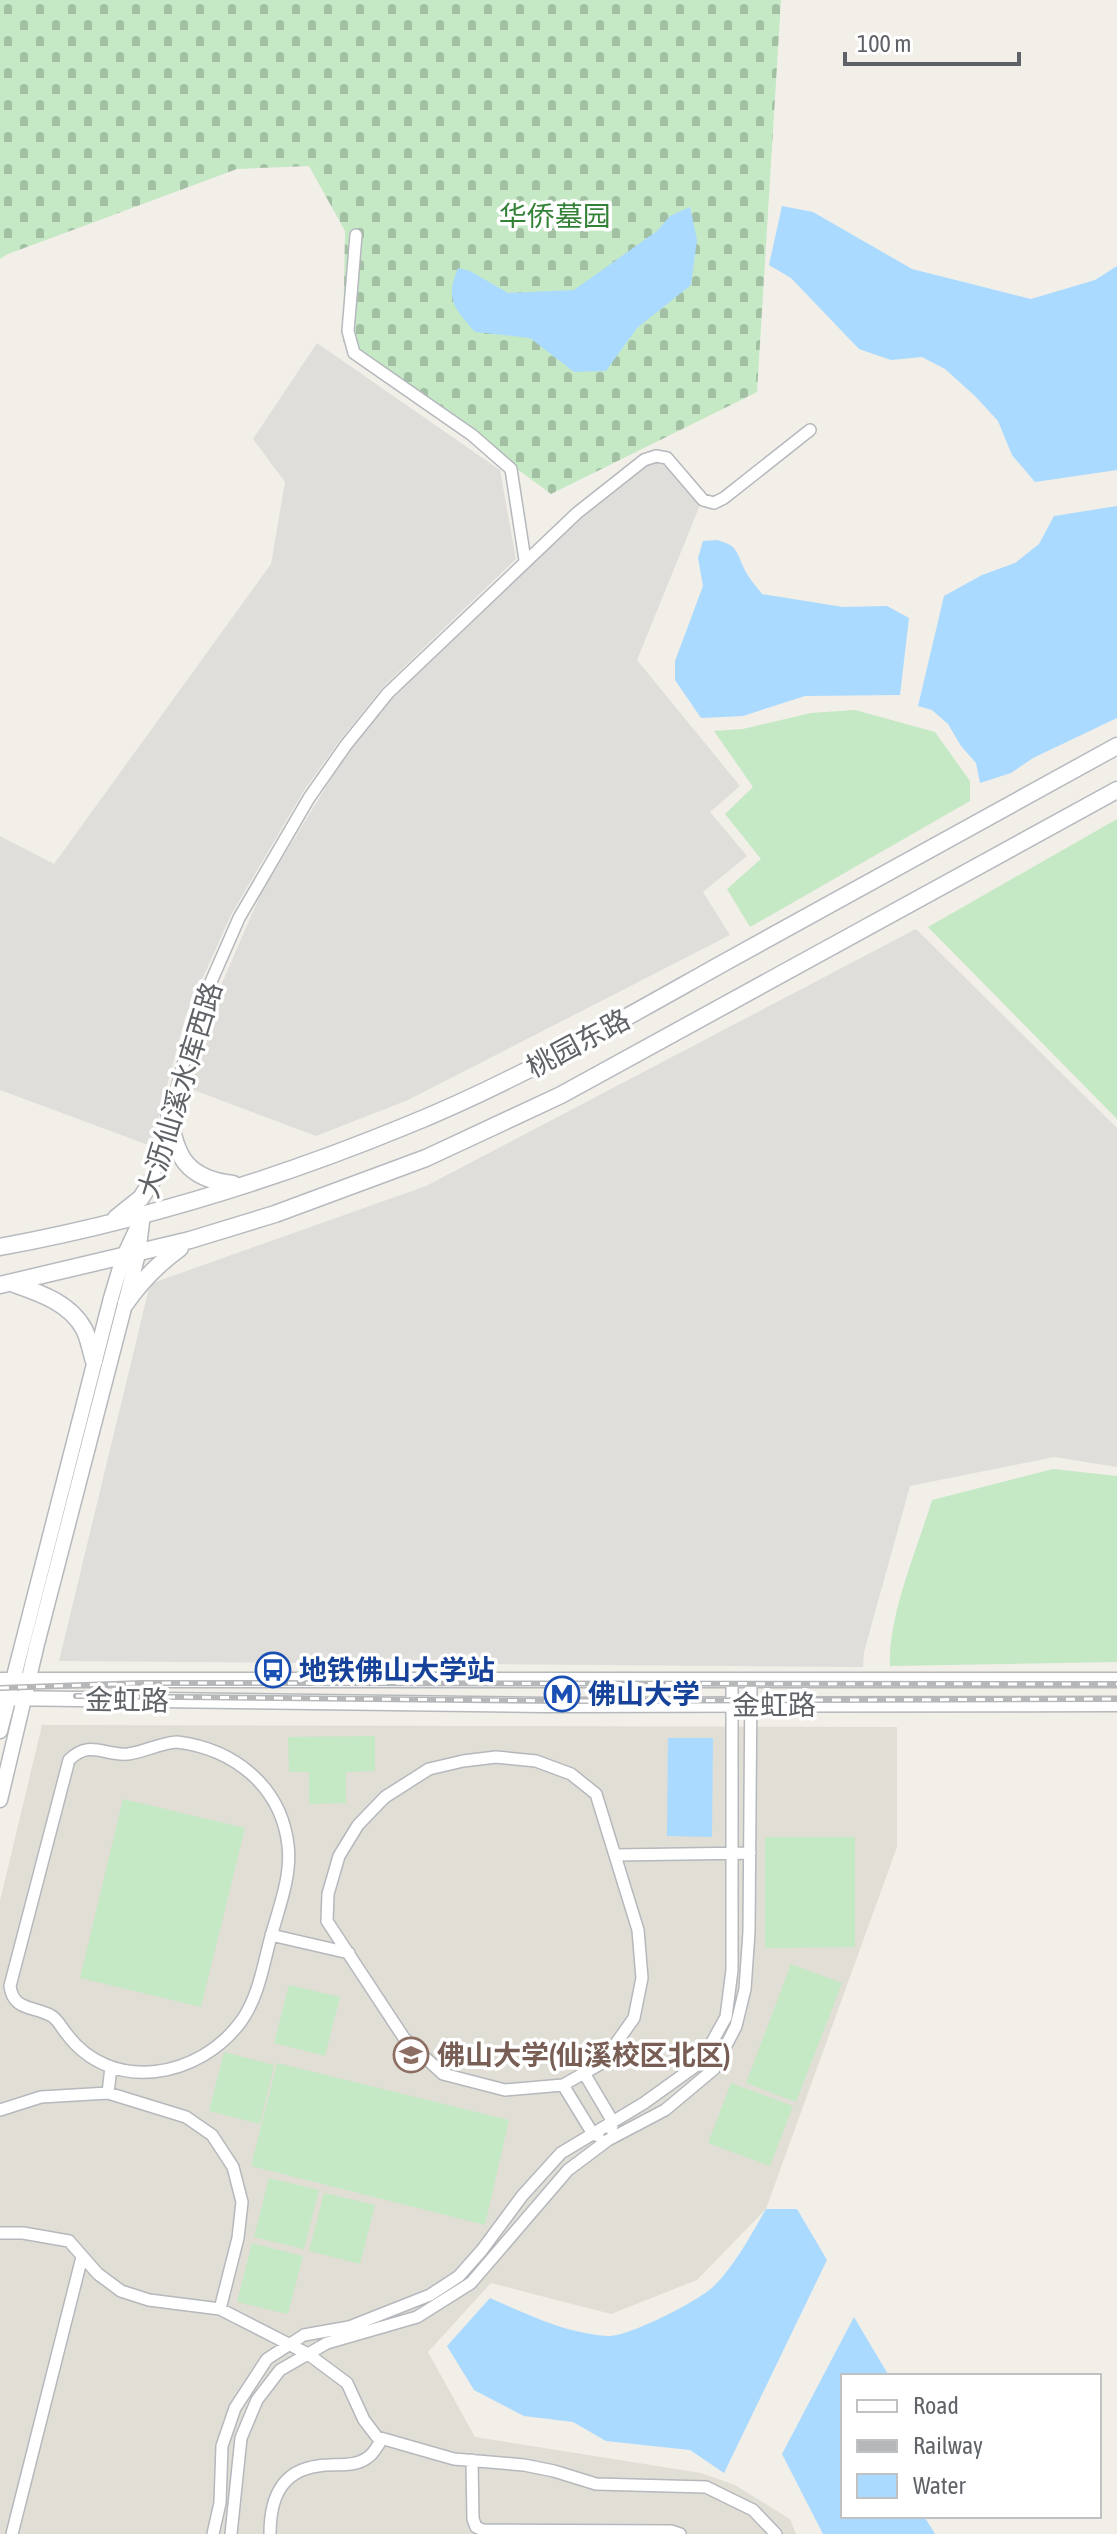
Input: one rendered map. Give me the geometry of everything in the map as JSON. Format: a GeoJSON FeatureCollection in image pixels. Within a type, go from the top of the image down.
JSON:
{"type":"FeatureCollection","features":[{"type":"Feature","properties":{"kind":"main road","name":"桃园东路"},"geometry":{"type":"LineString","coordinates":[[0,1247],[143,1214],[243,1185],[411,1124],[544,1063],[1117,746]]}},
{"type":"Feature","properties":{"kind":"main road","name":"桃园东路"},"geometry":{"type":"LineString","coordinates":[[6,1284],[190,1240],[290,1209],[426,1158],[561,1095],[1117,790]]}},
{"type":"Feature","properties":{"kind":"main road"},"geometry":{"type":"LineString","coordinates":[[169,1113],[172,1138],[180,1157],[194,1173],[213,1182],[243,1185]]}},
{"type":"Feature","properties":{"kind":"main road"},"geometry":{"type":"LineString","coordinates":[[102,1224],[123,1214],[141,1198],[153,1179]]}},
{"type":"Feature","properties":{"kind":"main road"},"geometry":{"type":"LineString","coordinates":[[126,1303],[162,1261],[190,1240]]}},
{"type":"Feature","properties":{"kind":"main road"},"geometry":{"type":"LineString","coordinates":[[6,1284],[42,1294],[65,1307],[84,1329],[94,1361]]}},
{"type":"Feature","properties":{"kind":"street"},"geometry":{"type":"LineString","coordinates":[[356,235],[348,331],[354,353],[472,435],[511,469],[525,560]]}},
{"type":"Feature","properties":{"kind":"street","name":"大沥仙溪水库西路"},"geometry":{"type":"LineString","coordinates":[[30,1643],[94,1361],[131,1256],[196,1016],[239,918],[309,798],[388,693],[525,560],[577,513],[644,460],[656,456],[667,458],[703,500],[714,503],[810,430]]}},
{"type":"Feature","properties":{"kind":"street"},"geometry":{"type":"LineString","coordinates":[[0,1800],[30,1679],[30,1643],[126,1303],[131,1256]]}},
{"type":"Feature","properties":{"kind":"street"},"geometry":{"type":"LineString","coordinates":[[0,1731],[4,1677],[30,1643]]}},
{"type":"Feature","properties":{"kind":"street"},"geometry":{"type":"LineString","coordinates":[[30,1643],[48,1670],[61,1679]]}},
{"type":"Feature","properties":{"kind":"street","name":"金虹路"},"geometry":{"type":"LineString","coordinates":[[4,1677],[1117,1680]]}},
{"type":"Feature","properties":{"kind":"street"},"geometry":{"type":"LineString","coordinates":[[213,2534],[220,2503],[222,2446],[235,2408],[267,2359],[304,2335],[349,2327],[430,2295],[459,2276],[522,2196],[561,2153],[701,2062],[726,2017],[732,1970],[732,1679]]}},
{"type":"Feature","properties":{"kind":"street"},"geometry":{"type":"LineString","coordinates":[[231,2534],[241,2438],[257,2400],[280,2370],[327,2343],[417,2317],[471,2283],[568,2170],[608,2140],[665,2110],[714,2069],[736,2026],[745,1989],[749,1932],[751,1679]]}},
{"type":"Feature","properties":{"kind":"street","name":"金虹路"},"geometry":{"type":"LineString","coordinates":[[4,1698],[732,1705],[1117,1704]]}},
{"type":"Feature","properties":{"kind":"street"},"geometry":{"type":"LineString","coordinates":[[161,1743],[198,1744],[226,1756],[268,1789],[280,1813],[288,1846],[286,1880],[271,1935],[253,2004],[240,2024],[220,2044],[194,2061],[172,2069],[141,2073],[99,2064],[77,2049],[53,2016],[19,2006],[11,1996],[10,1986],[69,1760],[87,1748],[127,1754],[161,1743]]}},
{"type":"Feature","properties":{"kind":"street"},"geometry":{"type":"LineString","coordinates":[[496,1757],[536,1761],[571,1774],[596,1794],[615,1855],[638,1930],[642,1978],[634,2018],[602,2063],[563,2085],[505,2090],[443,2074],[404,2038],[327,1921],[328,1894],[339,1856],[358,1825],[385,1797],[429,1769],[463,1761],[496,1757]]}},
{"type":"Feature","properties":{"kind":"street"},"geometry":{"type":"LineString","coordinates":[[615,1855],[750,1853]]}},
{"type":"Feature","properties":{"kind":"street"},"geometry":{"type":"LineString","coordinates":[[271,1935],[349,1953]]}},
{"type":"Feature","properties":{"kind":"street"},"geometry":{"type":"LineString","coordinates":[[108,2093],[111,2067]]}},
{"type":"Feature","properties":{"kind":"street"},"geometry":{"type":"LineString","coordinates":[[584,2073],[613,2122],[608,2140]]}},
{"type":"Feature","properties":{"kind":"street"},"geometry":{"type":"LineString","coordinates":[[563,2085],[593,2134],[608,2140]]}},
{"type":"Feature","properties":{"kind":"street"},"geometry":{"type":"LineString","coordinates":[[0,2110],[41,2097],[108,2093],[186,2117],[212,2135],[233,2167],[242,2202],[238,2238],[220,2309]]}},
{"type":"Feature","properties":{"kind":"street"},"geometry":{"type":"LineString","coordinates":[[0,2233],[23,2233],[69,2241],[98,2274],[121,2291],[149,2300],[220,2309],[308,2354],[347,2383],[364,2420],[382,2439],[454,2459],[501,2462],[554,2471],[596,2484],[706,2487],[753,2510],[776,2534]]}},
{"type":"Feature","properties":{"kind":"street"},"geometry":{"type":"LineString","coordinates":[[12,2534],[82,2257]]}},
{"type":"Feature","properties":{"kind":"street"},"geometry":{"type":"LineString","coordinates":[[270,2534],[270,2509],[285,2482],[295,2474],[316,2466],[347,2465],[365,2460],[382,2439]]}},
{"type":"Feature","properties":{"kind":"street"},"geometry":{"type":"LineString","coordinates":[[472,2460],[473,2519],[476,2527],[483,2530],[671,2531],[680,2534]]}},
{"type":"Feature","properties":{"kind":"shaded area"},"geometry":{"type":"Polygon","coordinates":[[[317,343],[500,470],[516,559],[383,687],[303,792],[231,915],[186,1015],[151,1146],[0,1090],[0,836],[54,864],[271,564],[285,482],[253,439],[317,343]]]}},
{"type":"Feature","properties":{"kind":"shaded area"},"geometry":{"type":"Polygon","coordinates":[[[652,461],[664,461],[700,505],[637,660],[740,786],[710,812],[747,856],[703,892],[730,935],[408,1100],[316,1136],[186,1087],[212,1006],[262,891],[345,756],[392,699],[528,564],[579,517],[652,461]]]}},
{"type":"Feature","properties":{"kind":"shaded area"},"geometry":{"type":"Polygon","coordinates":[[[916,929],[1117,1128],[1117,1467],[1054,1457],[910,1486],[864,1652],[863,1667],[59,1661],[150,1284],[426,1186],[916,929]]]}},
{"type":"Feature","properties":{"kind":"shaded area","name":"佛山大学(仙溪校区北区)"},"geometry":{"type":"Polygon","coordinates":[[[42,1725],[897,1727],[897,1847],[766,2209],[697,2280],[611,2314],[491,2283],[428,2352],[475,2437],[701,2473],[735,2485],[790,2519],[796,2534],[0,2534],[0,1901],[42,1725]]]}},
{"type":"Feature","properties":{"kind":"green space","name":"华侨墓园"},"geometry":{"type":"Polygon","coordinates":[[[0,0],[781,0],[757,392],[551,494],[343,341],[345,231],[309,166],[237,169],[0,259],[0,0]]]}},
{"type":"Feature","properties":{"kind":"green space"},"geometry":{"type":"Polygon","coordinates":[[[855,710],[935,732],[970,781],[970,801],[750,927],[727,889],[761,859],[725,814],[753,787],[714,731],[743,729],[811,713],[855,710]]]}},
{"type":"Feature","properties":{"kind":"green space"},"geometry":{"type":"Polygon","coordinates":[[[1117,819],[1117,1119],[928,927],[1117,819]]]}},
{"type":"Feature","properties":{"kind":"green space"},"geometry":{"type":"Polygon","coordinates":[[[1053,1469],[1117,1476],[1117,1662],[890,1666],[898,1604],[932,1500],[1053,1469]]]}},
{"type":"Feature","properties":{"kind":"green space"},"geometry":{"type":"Polygon","coordinates":[[[375,1736],[375,1771],[346,1772],[346,1803],[309,1804],[309,1772],[289,1772],[288,1737],[375,1736]]]}},
{"type":"Feature","properties":{"kind":"green space"},"geometry":{"type":"Polygon","coordinates":[[[123,1799],[245,1828],[201,2007],[80,1978],[123,1799]]]}},
{"type":"Feature","properties":{"kind":"green space"},"geometry":{"type":"Polygon","coordinates":[[[765,1837],[855,1837],[855,1947],[765,1948],[765,1837]]]}},
{"type":"Feature","properties":{"kind":"green space"},"geometry":{"type":"Polygon","coordinates":[[[791,1964],[842,1983],[796,2102],[746,2083],[791,1964]]]}},
{"type":"Feature","properties":{"kind":"green space"},"geometry":{"type":"Polygon","coordinates":[[[289,1985],[340,1997],[325,2056],[274,2043],[289,1985]]]}},
{"type":"Feature","properties":{"kind":"green space"},"geometry":{"type":"Polygon","coordinates":[[[224,2052],[274,2065],[260,2124],[209,2111],[224,2052]]]}},
{"type":"Feature","properties":{"kind":"green space"},"geometry":{"type":"Polygon","coordinates":[[[277,2063],[509,2120],[485,2225],[251,2166],[277,2063]]]}},
{"type":"Feature","properties":{"kind":"green space"},"geometry":{"type":"Polygon","coordinates":[[[731,2083],[793,2106],[770,2166],[708,2143],[731,2083]]]}},
{"type":"Feature","properties":{"kind":"green space"},"geometry":{"type":"Polygon","coordinates":[[[269,2178],[319,2190],[304,2249],[254,2237],[269,2178]]]}},
{"type":"Feature","properties":{"kind":"green space"},"geometry":{"type":"Polygon","coordinates":[[[324,2193],[375,2205],[360,2264],[309,2251],[324,2193]]]}},
{"type":"Feature","properties":{"kind":"green space"},"geometry":{"type":"Polygon","coordinates":[[[252,2243],[303,2256],[288,2314],[237,2302],[252,2243]]]}},
{"type":"Feature","properties":{"kind":"water"},"geometry":{"type":"Polygon","coordinates":[[[782,206],[813,212],[912,269],[1031,299],[1095,280],[1117,266],[1117,470],[1035,482],[1012,455],[998,421],[945,369],[922,357],[891,360],[859,349],[791,278],[769,265],[782,206]]]}},
{"type":"Feature","properties":{"kind":"water"},"geometry":{"type":"Polygon","coordinates":[[[690,207],[697,240],[691,285],[637,328],[606,371],[574,372],[530,338],[475,332],[454,303],[452,288],[458,268],[470,271],[508,293],[574,290],[657,231],[670,216],[690,207]]]}},
{"type":"Feature","properties":{"kind":"water"},"geometry":{"type":"Polygon","coordinates":[[[1117,506],[1117,718],[1033,758],[1011,773],[980,783],[976,763],[948,724],[932,710],[918,706],[944,596],[982,575],[1015,563],[1039,544],[1054,516],[1117,506]]]}},
{"type":"Feature","properties":{"kind":"water"},"geometry":{"type":"Polygon","coordinates":[[[717,540],[734,549],[762,594],[843,607],[887,606],[909,618],[900,695],[805,696],[743,716],[701,718],[675,680],[675,661],[703,586],[698,558],[703,541],[717,540]]]}},
{"type":"Feature","properties":{"kind":"water"},"geometry":{"type":"Polygon","coordinates":[[[668,1738],[713,1738],[712,1837],[667,1836],[668,1738]]]}},
{"type":"Feature","properties":{"kind":"water"},"geometry":{"type":"Polygon","coordinates":[[[766,2209],[797,2209],[827,2260],[724,2473],[690,2450],[606,2441],[573,2422],[524,2416],[474,2390],[447,2346],[490,2298],[548,2322],[592,2334],[618,2335],[646,2325],[714,2286],[736,2259],[766,2209]]]}},
{"type":"Feature","properties":{"kind":"water"},"geometry":{"type":"Polygon","coordinates":[[[854,2317],[888,2374],[841,2374],[841,2518],[925,2518],[935,2534],[823,2534],[782,2454],[854,2317]]]}},
{"type":"Feature","properties":{"kind":"railway"},"geometry":{"type":"LineString","coordinates":[[0,1688],[142,1683],[1117,1684]]}},
{"type":"Feature","properties":{"kind":"railway"},"geometry":{"type":"LineString","coordinates":[[76,1696],[563,1701],[1117,1699]]}},
{"type":"Feature","properties":{"kind":"place","name":"地铁佛山大学站"},"geometry":{"type":"Point","coordinates":[273,1670]}},
{"type":"Feature","properties":{"kind":"place","name":"佛山大学"},"geometry":{"type":"Point","coordinates":[562,1694]}},
{"type":"Feature","properties":{"kind":"place","name":"佛山大学(仙溪校区北区)"},"geometry":{"type":"Point","coordinates":[411,2055]}}]}
